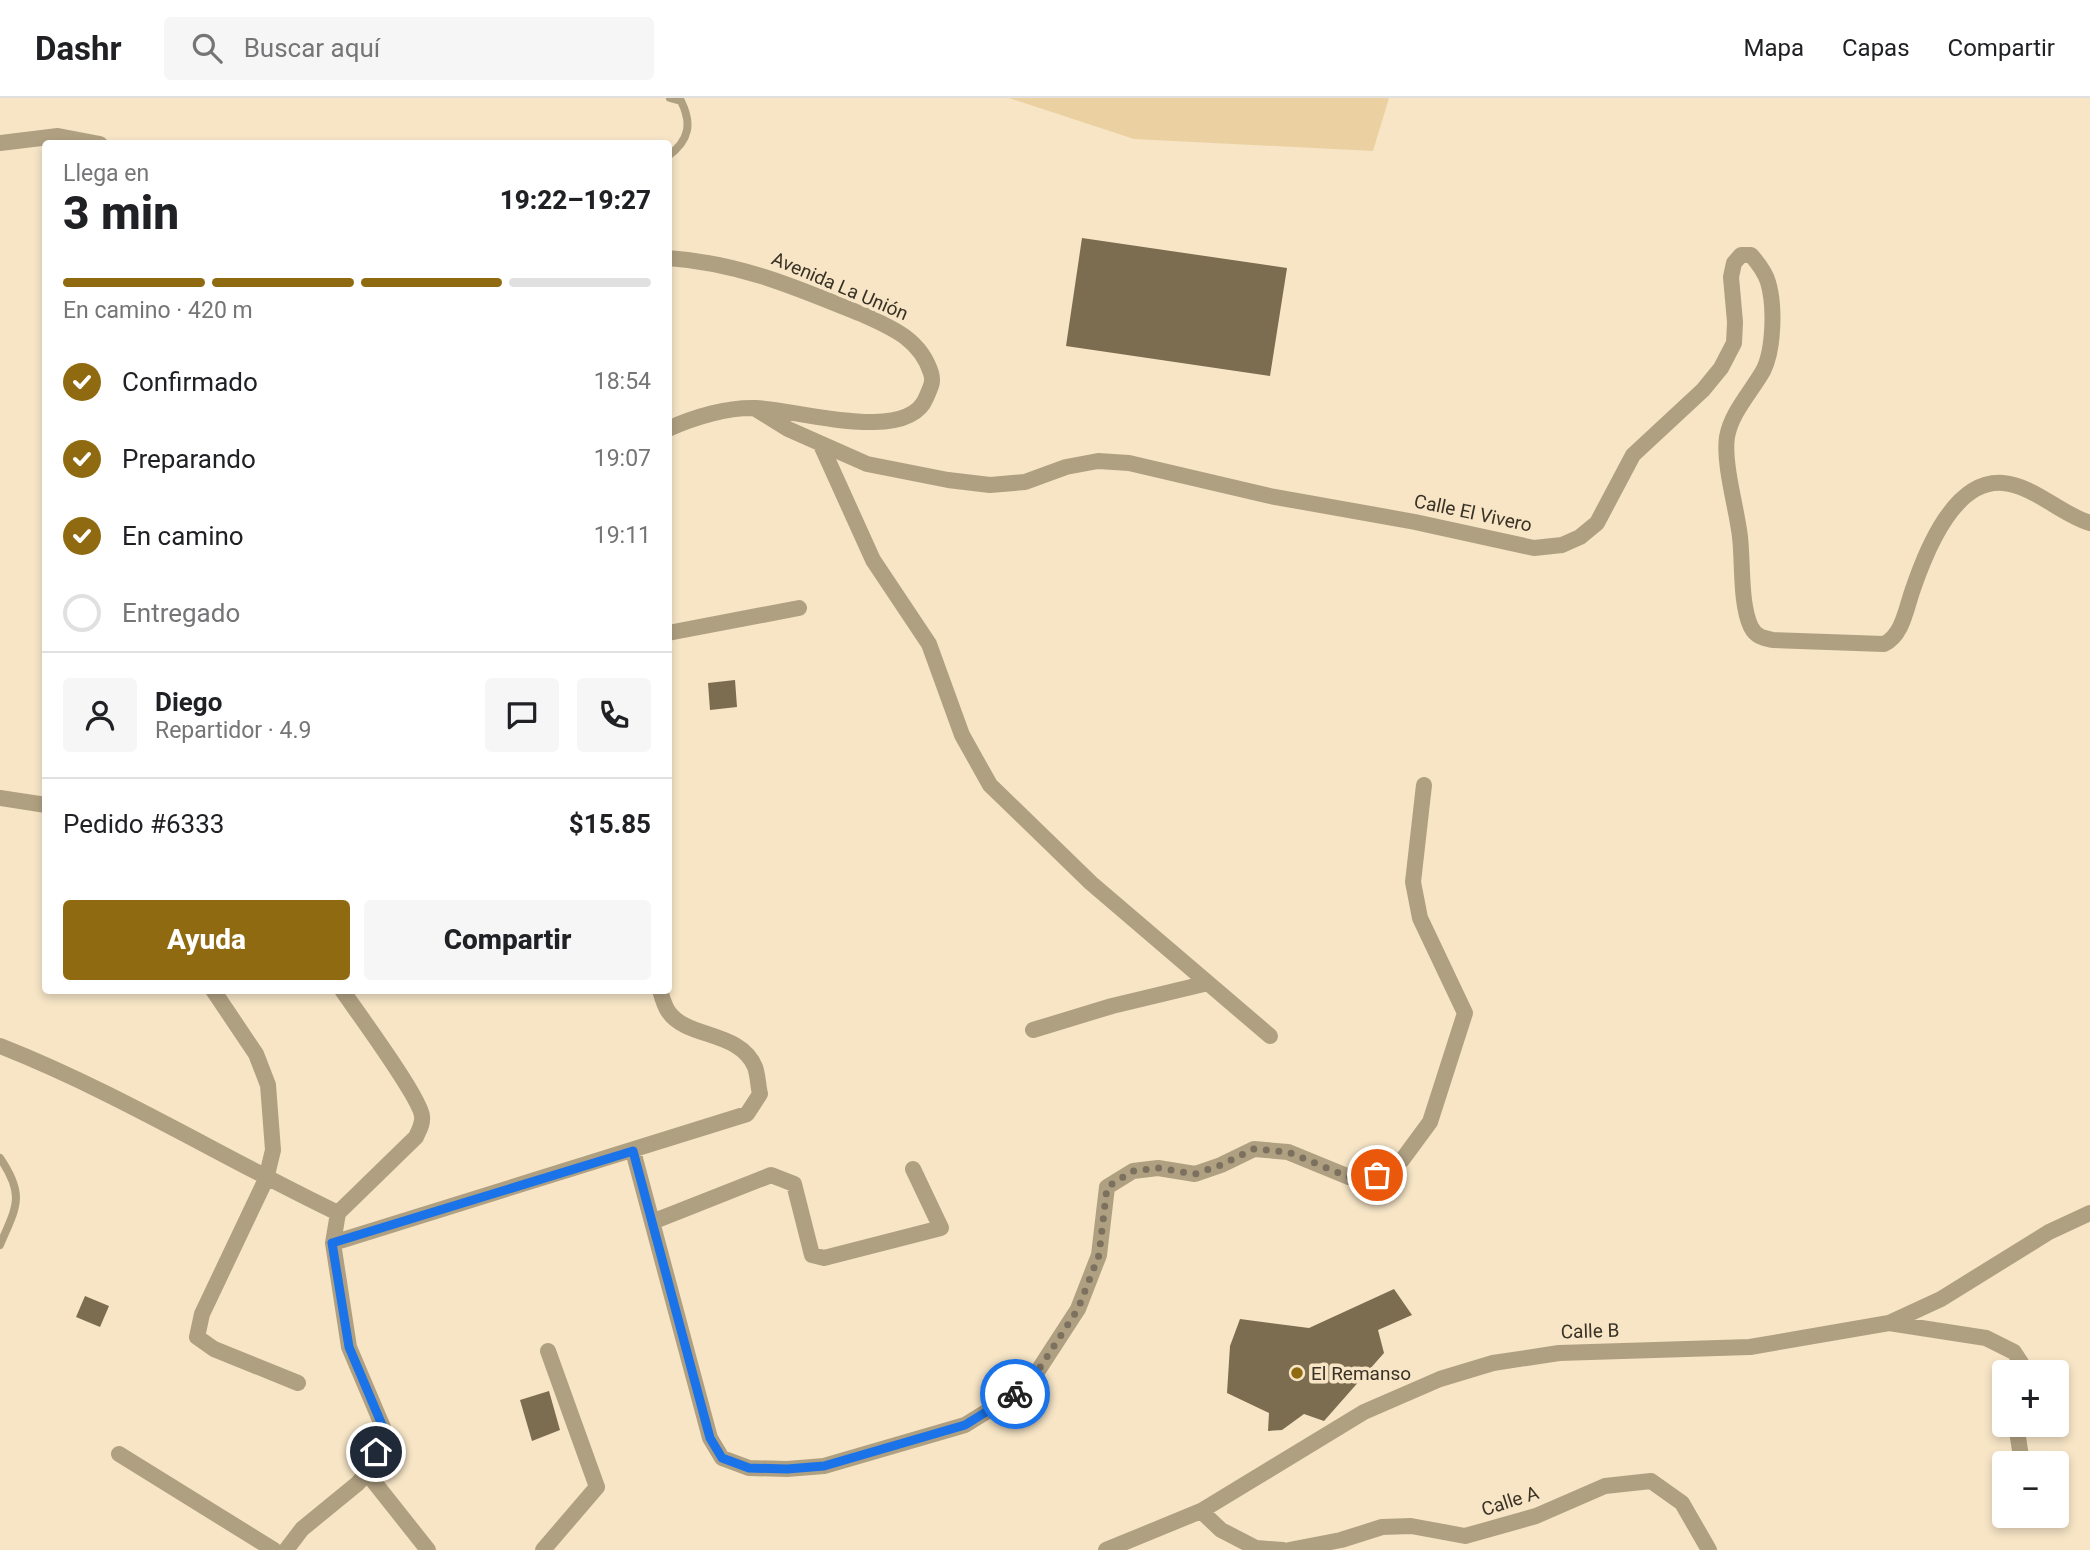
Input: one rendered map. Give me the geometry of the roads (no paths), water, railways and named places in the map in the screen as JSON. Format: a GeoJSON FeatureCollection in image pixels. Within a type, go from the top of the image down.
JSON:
{"type":"FeatureCollection","features":[{"type":"Feature","properties":{"kind":"street"},"geometry":{"type":"LineString","coordinates":[[0,143],[58,135],[81,140]]}},
{"type":"Feature","properties":{"kind":"street","name":"Calle El Vivero"},"geometry":{"type":"LineString","coordinates":[[754,408],[788,429],[867,464],[948,480],[990,485],[1024,482],[1066,467],[1097,461],[1129,463],[1270,496],[1415,522],[1534,548],[1562,545],[1580,537],[1597,523],[1633,455],[1703,390],[1721,368],[1734,343],[1731,277],[1734,263],[1741,255],[1751,256],[1768,280],[1772,300],[1771,351],[1727,436],[1746,607],[1752,629],[1757,635],[1773,640],[1889,642],[1899,629],[1915,582],[1942,525],[1956,503],[1973,488],[2004,483],[2033,493],[2075,519],[2090,523]]}},
{"type":"Feature","properties":{"kind":"street","name":"Avenida La Unión"},"geometry":{"type":"LineString","coordinates":[[672,259],[745,269],[895,329],[915,344],[928,363],[933,382],[924,404],[904,418],[871,423],[754,408],[721,412],[672,427]]}},
{"type":"Feature","properties":{"kind":"street"},"geometry":{"type":"LineString","coordinates":[[821,445],[873,560],[929,645],[962,736],[990,785],[1091,883],[1270,1035]]}},
{"type":"Feature","properties":{"kind":"street"},"geometry":{"type":"LineString","coordinates":[[672,631],[799,608]]}},
{"type":"Feature","properties":{"kind":"street"},"geometry":{"type":"LineString","coordinates":[[633,1151],[710,1438],[722,1458],[749,1468],[824,1466],[965,1425],[1028,1386],[1078,1309],[1099,1255],[1107,1187],[1133,1171],[1158,1168],[1195,1174],[1254,1149],[1288,1152],[1349,1177],[1377,1175],[1402,1160],[1430,1122],[1465,1013],[1420,918],[1413,882],[1424,785]]}},
{"type":"Feature","properties":{"kind":"street"},"geometry":{"type":"LineString","coordinates":[[0,798],[42,804]]}},
{"type":"Feature","properties":{"kind":"street"},"geometry":{"type":"LineString","coordinates":[[1033,1030],[1112,1006],[1208,983]]}},
{"type":"Feature","properties":{"kind":"street"},"geometry":{"type":"LineString","coordinates":[[216,994],[256,1054],[268,1085],[273,1150],[266,1179],[202,1314],[197,1337],[214,1349],[298,1383]]}},
{"type":"Feature","properties":{"kind":"street"},"geometry":{"type":"LineString","coordinates":[[286,1550],[302,1529],[358,1484],[367,1473],[385,1432],[349,1347],[332,1243],[338,1213],[415,1137],[422,1124],[422,1113],[345,994]]}},
{"type":"Feature","properties":{"kind":"street"},"geometry":{"type":"LineString","coordinates":[[332,1243],[747,1114],[760,1094],[754,1066],[740,1048],[683,1023],[668,1012],[661,994]]}},
{"type":"Feature","properties":{"kind":"street"},"geometry":{"type":"LineString","coordinates":[[0,1046],[154,1118],[266,1179],[338,1213]]}},
{"type":"Feature","properties":{"kind":"street"},"geometry":{"type":"LineString","coordinates":[[652,1222],[772,1174],[794,1184],[812,1255],[824,1258],[941,1228],[913,1169]]}},
{"type":"Feature","properties":{"kind":"street","name":"Calle B"},"geometry":{"type":"LineString","coordinates":[[1106,1550],[1201,1511],[1364,1412],[1440,1379],[1493,1363],[1559,1353],[1750,1347],[1889,1323],[1941,1298],[2049,1232],[2090,1213]]}},
{"type":"Feature","properties":{"kind":"street"},"geometry":{"type":"LineString","coordinates":[[1889,1323],[1986,1338],[2014,1352],[2019,1360]]}},
{"type":"Feature","properties":{"kind":"street"},"geometry":{"type":"LineString","coordinates":[[543,1550],[597,1486],[548,1351]]}},
{"type":"Feature","properties":{"kind":"street"},"geometry":{"type":"LineString","coordinates":[[119,1454],[274,1550]]}},
{"type":"Feature","properties":{"kind":"street"},"geometry":{"type":"LineString","coordinates":[[367,1473],[428,1550]]}},
{"type":"Feature","properties":{"kind":"street","name":"Calle A"},"geometry":{"type":"LineString","coordinates":[[1289,1550],[1341,1540],[1382,1527],[1411,1526],[1465,1536],[1536,1516],[1605,1486],[1651,1481],[1682,1503],[1709,1550]]}},
{"type":"Feature","properties":{"kind":"street"},"geometry":{"type":"LineString","coordinates":[[1201,1511],[1221,1530],[1256,1548],[1283,1550]]}},
{"type":"Feature","properties":{"kind":"lane"},"geometry":{"type":"LineString","coordinates":[[670,98],[681,101],[688,116],[687,132],[672,153]]}},
{"type":"Feature","properties":{"kind":"lane"},"geometry":{"type":"LineString","coordinates":[[0,1158],[9,1171],[17,1203],[0,1245]]}},
{"type":"Feature","properties":{"kind":"place","name":"El Remanso"},"geometry":{"type":"Point","coordinates":[1297,1373]}}]}
